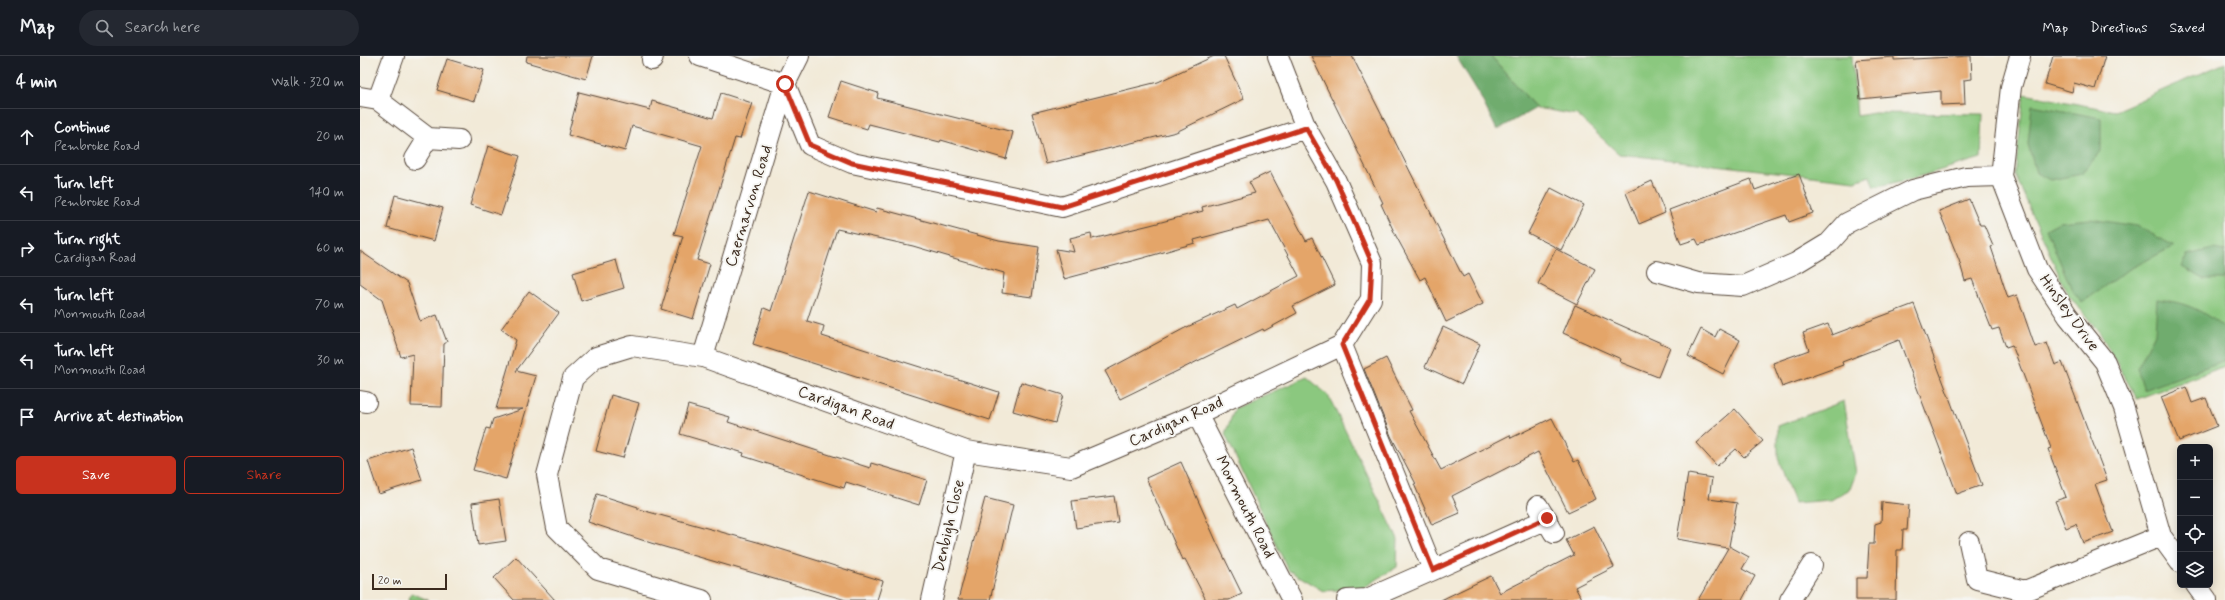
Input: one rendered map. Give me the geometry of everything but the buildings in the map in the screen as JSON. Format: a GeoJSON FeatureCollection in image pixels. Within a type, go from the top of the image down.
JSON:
{"type":"FeatureCollection","features":[{"type":"Feature","properties":{"kind":"street"},"geometry":{"type":"LineString","coordinates":[[394,56],[369,99],[428,138],[459,140]]}},
{"type":"Feature","properties":{"kind":"street"},"geometry":{"type":"LineString","coordinates":[[700,56],[785,84],[810,145],[852,163],[1062,207],[1306,128]]}},
{"type":"Feature","properties":{"kind":"street","name":"Caernarvon Road"},"geometry":{"type":"LineString","coordinates":[[703,357],[785,84],[799,56]]}},
{"type":"Feature","properties":{"kind":"street"},"geometry":{"type":"LineString","coordinates":[[1278,56],[1306,128],[1336,180],[1372,263],[1370,299],[1342,345],[1433,570]]}},
{"type":"Feature","properties":{"kind":"street","name":"Hinsley Drive"},"geometry":{"type":"LineString","coordinates":[[2020,56],[2011,87],[2001,176],[2037,269],[2068,316],[2105,362],[2124,408],[2161,536],[2177,558]]}},
{"type":"Feature","properties":{"kind":"street"},"geometry":{"type":"LineString","coordinates":[[415,159],[428,138]]}},
{"type":"Feature","properties":{"kind":"street"},"geometry":{"type":"LineString","coordinates":[[1657,271],[1698,282],[1743,286],[1796,263],[1829,243],[1847,223],[1913,190],[1966,177],[2001,176]]}},
{"type":"Feature","properties":{"kind":"street","name":"Cardigan Road"},"geometry":{"type":"LineString","coordinates":[[703,357],[966,451],[1071,467],[1197,414],[1342,345]]}},
{"type":"Feature","properties":{"kind":"street"},"geometry":{"type":"LineString","coordinates":[[702,600],[598,569],[557,528],[546,475],[573,378],[596,357],[632,346],[703,357]]}},
{"type":"Feature","properties":{"kind":"street","name":"Monmouth Road"},"geometry":{"type":"LineString","coordinates":[[1197,414],[1292,600]]}},
{"type":"Feature","properties":{"kind":"street","name":"Denbigh Close"},"geometry":{"type":"LineString","coordinates":[[932,600],[966,451]]}},
{"type":"Feature","properties":{"kind":"street"},"geometry":{"type":"LineString","coordinates":[[1347,600],[1367,599],[1546,519]]}},
{"type":"Feature","properties":{"kind":"street"},"geometry":{"type":"LineString","coordinates":[[1969,542],[1977,579],[2025,591],[2161,536]]}},
{"type":"Feature","properties":{"kind":"street"},"geometry":{"type":"LineString","coordinates":[[1797,599],[1812,565]]}},
{"type":"Feature","properties":{"kind":"street"},"geometry":{"type":"LineString","coordinates":[[2198,588],[2207,600]]}},
{"type":"Feature","properties":{"kind":"green space"},"geometry":{"type":"Polygon","coordinates":[[[1456,56],[1491,56],[1536,108],[1497,130],[1478,92],[1456,56]]]}},
{"type":"Feature","properties":{"kind":"green space"},"geometry":{"type":"Polygon","coordinates":[[[1491,56],[1852,56],[1857,116],[1874,113],[1983,114],[1981,158],[1911,179],[1874,187],[1870,176],[1855,181],[1619,154],[1577,115],[1536,108],[1491,56]]]}},
{"type":"Feature","properties":{"kind":"green space"},"geometry":{"type":"Polygon","coordinates":[[[2225,63],[2225,366],[2137,399],[2100,333],[2067,293],[2015,175],[2024,94],[2115,111],[2225,63]]]}},
{"type":"Feature","properties":{"kind":"green space"},"geometry":{"type":"Polygon","coordinates":[[[2032,105],[2101,118],[2101,150],[2082,174],[2050,180],[2036,173],[2028,144],[2032,105]]]}},
{"type":"Feature","properties":{"kind":"green space"},"geometry":{"type":"Polygon","coordinates":[[[2090,219],[2137,226],[2174,246],[2126,271],[2082,302],[2072,290],[2046,229],[2059,222],[2090,219]]]}},
{"type":"Feature","properties":{"kind":"green space"},"geometry":{"type":"Polygon","coordinates":[[[2213,249],[2225,251],[2225,279],[2204,279],[2182,267],[2187,255],[2213,249]]]}},
{"type":"Feature","properties":{"kind":"green space"},"geometry":{"type":"Polygon","coordinates":[[[2157,299],[2194,308],[2225,329],[2225,360],[2144,390],[2137,368],[2155,334],[2157,299]]]}},
{"type":"Feature","properties":{"kind":"green space"},"geometry":{"type":"Polygon","coordinates":[[[1307,377],[1328,395],[1398,539],[1397,567],[1363,588],[1323,591],[1288,570],[1225,434],[1235,408],[1307,377]]]}},
{"type":"Feature","properties":{"kind":"green space"},"geometry":{"type":"Polygon","coordinates":[[[1844,401],[1856,473],[1850,489],[1831,500],[1794,503],[1778,458],[1778,426],[1844,401]]]}},
{"type":"Feature","properties":{"kind":"green space"},"geometry":{"type":"Polygon","coordinates":[[[411,593],[428,600],[409,600],[411,593]]]}},
{"type":"Feature","properties":{"kind":"route"},"geometry":{"type":"LineString","coordinates":[[785,84],[810,145],[852,163],[1062,207],[1306,128],[1336,180],[1372,263],[1370,299],[1342,345],[1433,570],[1547,518]]}}]}
